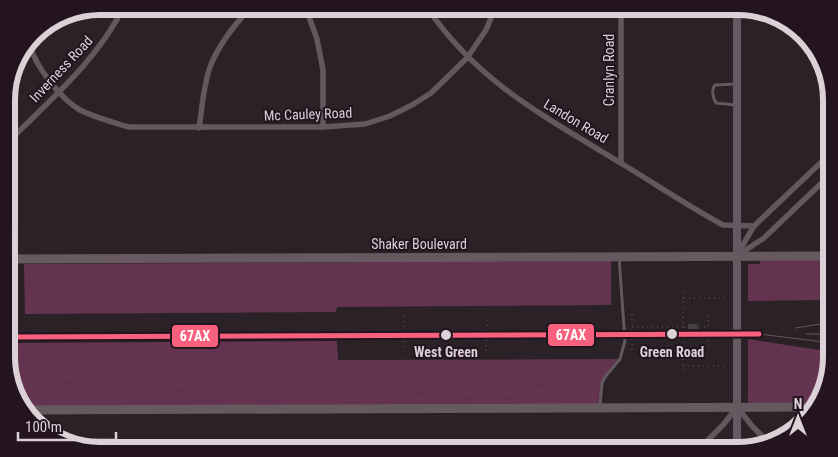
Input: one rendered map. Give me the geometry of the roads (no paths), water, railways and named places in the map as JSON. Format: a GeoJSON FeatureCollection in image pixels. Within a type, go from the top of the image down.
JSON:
{"type":"FeatureCollection","features":[{"type":"Feature","properties":{"kind":"main road"},"geometry":{"type":"LineString","coordinates":[[737,15],[737,442]]}},
{"type":"Feature","properties":{"kind":"main road","name":"Shaker Boulevard"},"geometry":{"type":"LineString","coordinates":[[15,259],[823,256]]}},
{"type":"Feature","properties":{"kind":"main road"},"geometry":{"type":"LineString","coordinates":[[34,410],[598,404],[737,408],[806,407]]}},
{"type":"Feature","properties":{"kind":"street","name":"Inverness Road"},"geometry":{"type":"LineString","coordinates":[[15,135],[97,50],[120,15]]}},
{"type":"Feature","properties":{"kind":"street"},"geometry":{"type":"LineString","coordinates":[[199,128],[209,70],[219,49],[244,15]]}},
{"type":"Feature","properties":{"kind":"street"},"geometry":{"type":"LineString","coordinates":[[308,15],[317,39],[323,70],[323,127]]}},
{"type":"Feature","properties":{"kind":"street","name":"Landon Road"},"geometry":{"type":"LineString","coordinates":[[432,15],[442,30],[467,58],[503,89],[543,116],[723,225],[736,227]]}},
{"type":"Feature","properties":{"kind":"street","name":"Mc Cauley Road"},"geometry":{"type":"LineString","coordinates":[[32,50],[42,71],[78,109],[129,127],[323,127],[364,124],[390,116],[431,94],[467,58],[486,30],[492,15]]}},
{"type":"Feature","properties":{"kind":"street","name":"Cranlyn Road"},"geometry":{"type":"LineString","coordinates":[[621,15],[622,163]]}},
{"type":"Feature","properties":{"kind":"street"},"geometry":{"type":"LineString","coordinates":[[736,257],[754,226],[823,161]]}},
{"type":"Feature","properties":{"kind":"street"},"geometry":{"type":"LineString","coordinates":[[736,257],[764,238],[823,182]]}},
{"type":"Feature","properties":{"kind":"street"},"geometry":{"type":"LineString","coordinates":[[736,227],[754,226]]}},
{"type":"Feature","properties":{"kind":"street"},"geometry":{"type":"LineString","coordinates":[[705,442],[737,408],[763,437]]}},
{"type":"Feature","properties":{"kind":"lane"},"geometry":{"type":"LineString","coordinates":[[737,84],[716,85],[713,90],[713,99],[716,103],[737,105]]}},
{"type":"Feature","properties":{"kind":"lane"},"geometry":{"type":"LineString","coordinates":[[598,404],[602,383],[620,359],[625,341],[619,257]]}},
{"type":"Feature","properties":{"kind":"tram line"},"geometry":{"type":"LineString","coordinates":[[796,328],[823,324]]}},
{"type":"Feature","properties":{"kind":"tram line"},"geometry":{"type":"LineString","coordinates":[[759,334],[823,342]]}},
{"type":"Feature","properties":{"kind":"tram line"},"geometry":{"type":"LineString","coordinates":[[806,334],[823,334]]}},
{"type":"Feature","properties":{"kind":"place","name":"Green Road"},"geometry":{"type":"Point","coordinates":[672,334]}},
{"type":"Feature","properties":{"kind":"place","name":"West Green"},"geometry":{"type":"Point","coordinates":[446,335]}}]}
